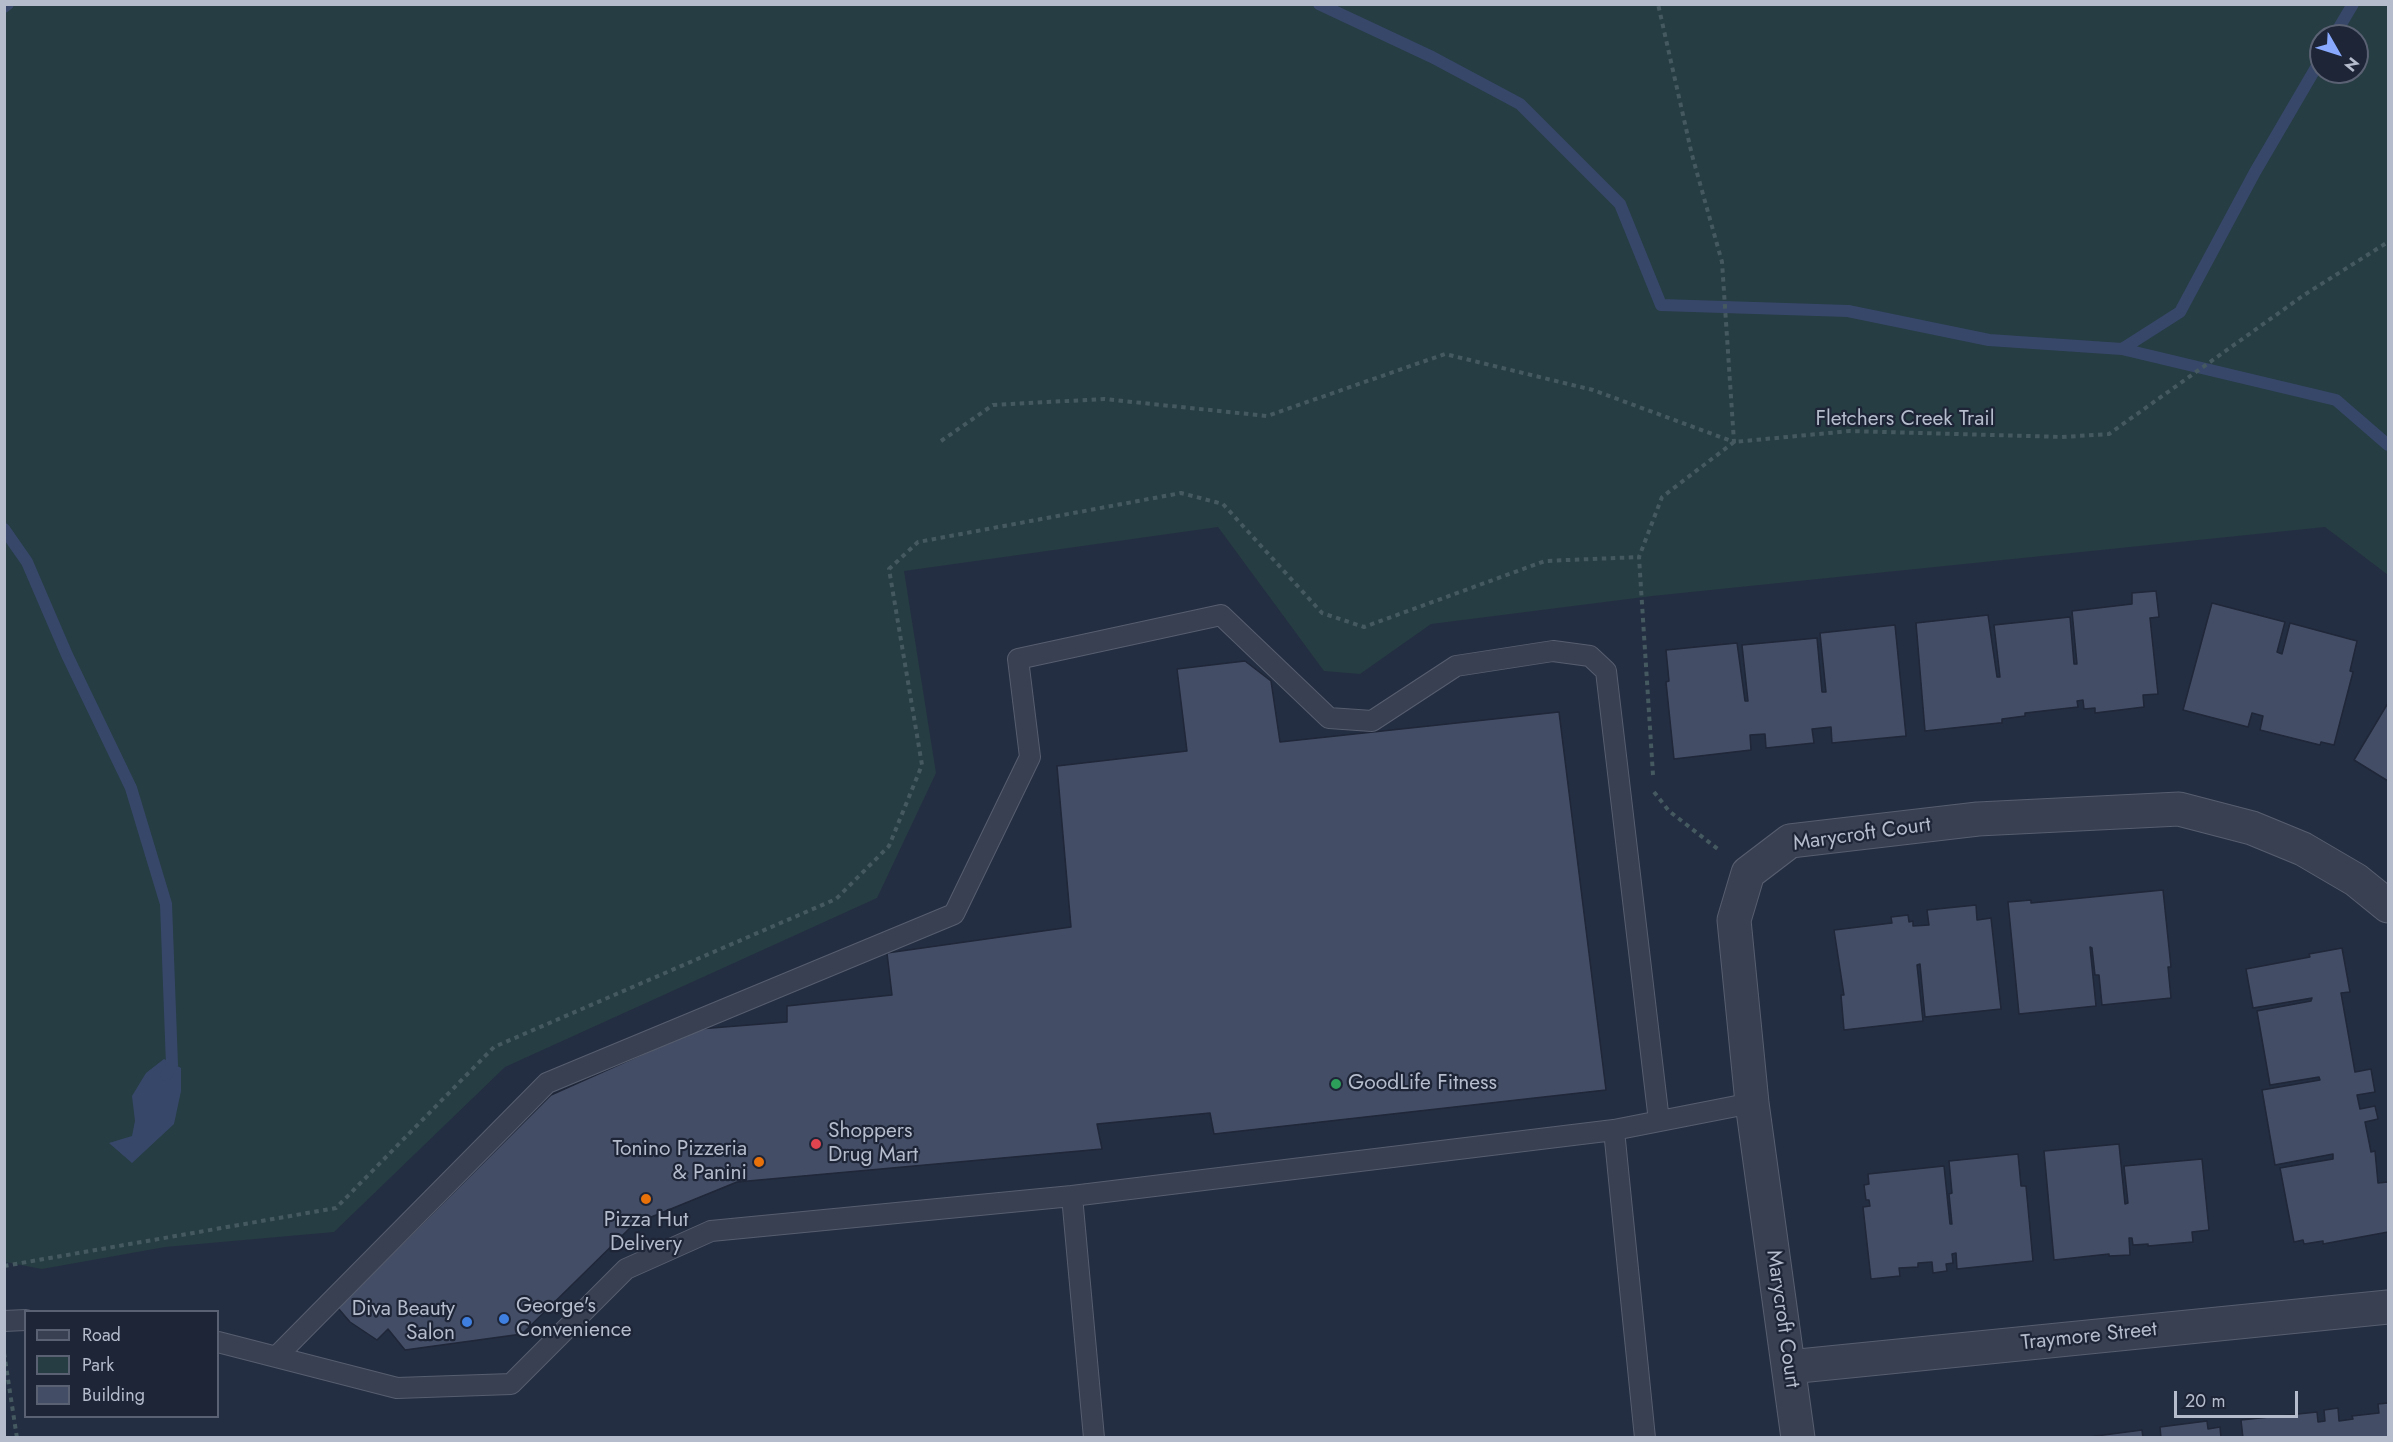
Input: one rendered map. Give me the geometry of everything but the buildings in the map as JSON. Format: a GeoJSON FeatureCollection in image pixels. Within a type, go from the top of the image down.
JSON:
{"type":"FeatureCollection","features":[{"type":"Feature","properties":{"kind":"street","name":"Marycroft Court"},"geometry":{"type":"LineString","coordinates":[[1798,1437],[1752,1103],[1734,920],[1748,873],[1790,841],[1978,819],[2180,809],[2252,828],[2303,849],[2356,880],[2388,906]]}},
{"type":"Feature","properties":{"kind":"street","name":"Traymore Street"},"geometry":{"type":"LineString","coordinates":[[1789,1367],[2388,1307]]}},
{"type":"Feature","properties":{"kind":"lane"},"geometry":{"type":"LineString","coordinates":[[276,1357],[547,1083],[954,914],[1030,757],[1018,659],[1221,615],[1329,717],[1372,721],[1456,666],[1553,651],[1590,656],[1606,670],[1659,1121]]}},
{"type":"Feature","properties":{"kind":"lane"},"geometry":{"type":"LineString","coordinates":[[219,1342],[397,1388],[511,1384],[626,1269],[711,1231],[1072,1196],[1614,1130],[1752,1103]]}},
{"type":"Feature","properties":{"kind":"lane"},"geometry":{"type":"LineString","coordinates":[[1614,1130],[1645,1437]]}},
{"type":"Feature","properties":{"kind":"lane"},"geometry":{"type":"LineString","coordinates":[[1072,1196],[1094,1437]]}},
{"type":"Feature","properties":{"kind":"lane"},"geometry":{"type":"LineString","coordinates":[[4,1321],[24,1320]]}},
{"type":"Feature","properties":{"kind":"path"},"geometry":{"type":"LineString","coordinates":[[1658,4],[1692,155],[1722,262],[1734,442]]}},
{"type":"Feature","properties":{"kind":"path","name":"Fletchers Creek Trail"},"geometry":{"type":"LineString","coordinates":[[1734,442],[1850,431],[2062,437],[2109,434],[2304,295],[2388,242]]}},
{"type":"Feature","properties":{"kind":"path"},"geometry":{"type":"LineString","coordinates":[[941,441],[993,405],[1104,399],[1267,416],[1445,354],[1593,390],[1734,442]]}},
{"type":"Feature","properties":{"kind":"path"},"geometry":{"type":"LineString","coordinates":[[1734,442],[1662,497],[1639,557],[1654,793],[1669,811],[1748,873]]}},
{"type":"Feature","properties":{"kind":"path"},"geometry":{"type":"LineString","coordinates":[[4,1266],[336,1208],[494,1047],[836,899],[890,846],[922,765],[890,569],[918,542],[1181,493],[1223,504],[1322,613],[1364,627],[1545,561],[1639,557]]}},
{"type":"Feature","properties":{"kind":"path"},"geometry":{"type":"LineString","coordinates":[[4,1353],[17,1437]]}},
{"type":"Feature","properties":{"kind":"green space"},"geometry":{"type":"Polygon","coordinates":[[[4,5],[2388,5],[2388,575],[2325,527],[1652,596],[1431,624],[1360,674],[1324,671],[1218,527],[904,571],[936,773],[877,898],[505,1067],[334,1232],[165,1247],[42,1269],[5,1262],[4,5]]]}},
{"type":"Feature","properties":{"kind":"water"},"geometry":{"type":"Polygon","coordinates":[[[164,1059],[181,1068],[181,1091],[174,1124],[132,1163],[109,1143],[132,1136],[135,1121],[132,1096],[146,1073],[164,1059]]]}},
{"type":"Feature","properties":{"kind":"waterway"},"geometry":{"type":"LineString","coordinates":[[4,7],[8,4]]}},
{"type":"Feature","properties":{"kind":"waterway"},"geometry":{"type":"LineString","coordinates":[[1319,4],[1432,57],[1520,104],[1620,204],[1661,305],[1848,311],[1989,340],[2122,349],[2180,312],[2255,172],[2309,80]]}},
{"type":"Feature","properties":{"kind":"waterway"},"geometry":{"type":"LineString","coordinates":[[2341,24],[2353,4]]}},
{"type":"Feature","properties":{"kind":"waterway"},"geometry":{"type":"LineString","coordinates":[[2122,349],[2336,400],[2388,445]]}},
{"type":"Feature","properties":{"kind":"waterway"},"geometry":{"type":"LineString","coordinates":[[4,529],[27,562],[67,655],[131,788],[166,904],[172,1065],[166,1075]]}},
{"type":"Feature","properties":{"kind":"place","name":"GoodLife Fitness"},"geometry":{"type":"Point","coordinates":[1336,1084]}},
{"type":"Feature","properties":{"kind":"place","name":"Shoppers Drug Mart"},"geometry":{"type":"Point","coordinates":[816,1144]}},
{"type":"Feature","properties":{"kind":"place","name":"Tonino Pizzeria & Panini"},"geometry":{"type":"Point","coordinates":[759,1162]}},
{"type":"Feature","properties":{"kind":"place","name":"Pizza Hut Delivery"},"geometry":{"type":"Point","coordinates":[646,1199]}},
{"type":"Feature","properties":{"kind":"place","name":"George's Convenience"},"geometry":{"type":"Point","coordinates":[504,1319]}},
{"type":"Feature","properties":{"kind":"place","name":"Diva Beauty Salon"},"geometry":{"type":"Point","coordinates":[467,1322]}}]}
